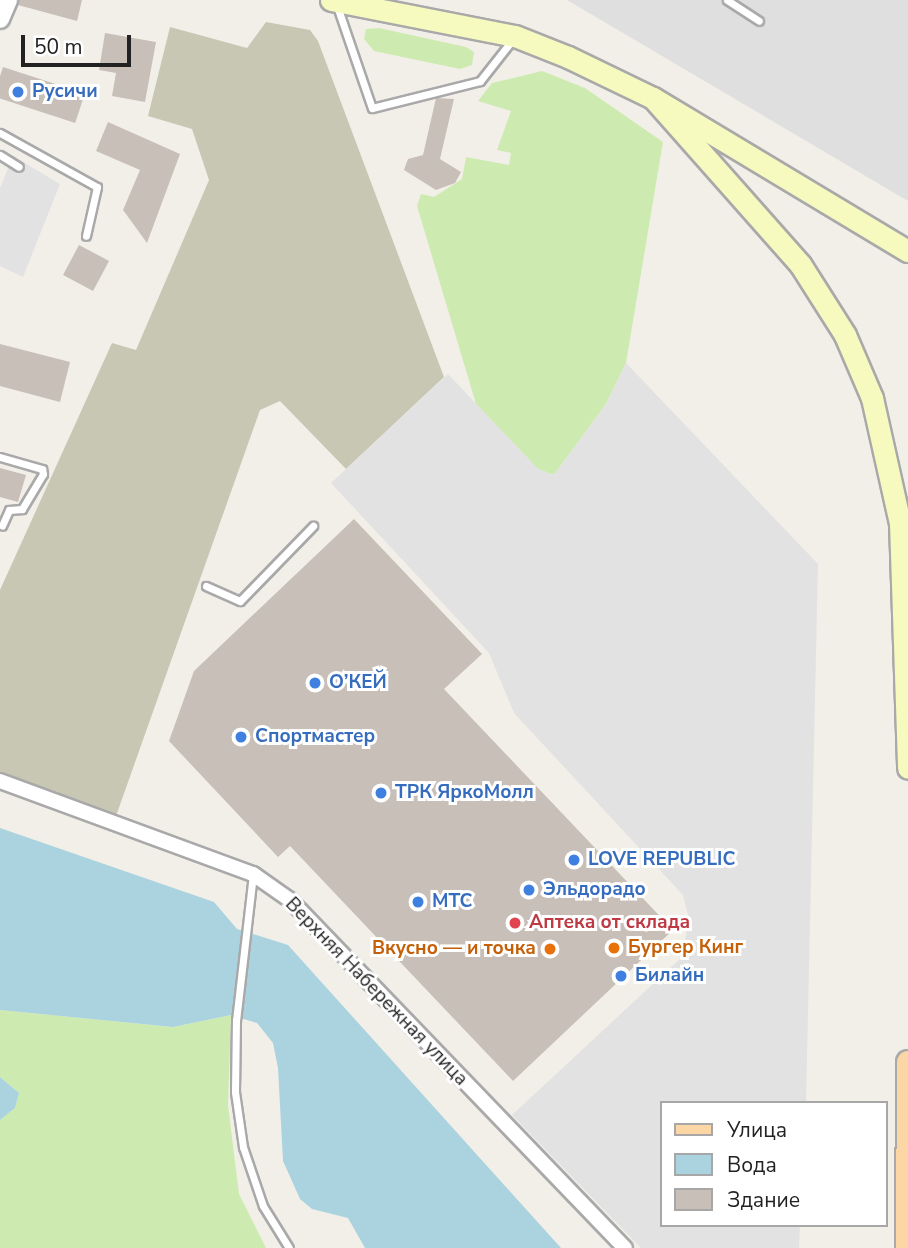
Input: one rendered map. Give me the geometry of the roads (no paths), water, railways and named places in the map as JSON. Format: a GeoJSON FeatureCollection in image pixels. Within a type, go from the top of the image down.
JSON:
{"type":"FeatureCollection","features":[{"type":"Feature","properties":{"kind":"main road"},"geometry":{"type":"LineString","coordinates":[[327,1],[515,36],[653,98],[908,251]]}},
{"type":"Feature","properties":{"kind":"main road"},"geometry":{"type":"LineString","coordinates":[[653,98],[800,264],[845,335],[872,398],[900,523],[908,768]]}},
{"type":"Feature","properties":{"kind":"main road"},"geometry":{"type":"LineString","coordinates":[[907,1241],[908,1062]]}},
{"type":"Feature","properties":{"kind":"street"},"geometry":{"type":"LineString","coordinates":[[0,19],[8,0]]}},
{"type":"Feature","properties":{"kind":"street","name":"Верхняя Набережная улица"},"geometry":{"type":"LineString","coordinates":[[0,781],[253,874],[290,900],[625,1248]]}},
{"type":"Feature","properties":{"kind":"lane"},"geometry":{"type":"LineString","coordinates":[[727,0],[759,21]]}},
{"type":"Feature","properties":{"kind":"lane"},"geometry":{"type":"LineString","coordinates":[[327,1],[372,108],[480,81],[515,36]]}},
{"type":"Feature","properties":{"kind":"lane"},"geometry":{"type":"LineString","coordinates":[[0,133],[97,187],[86,236]]}},
{"type":"Feature","properties":{"kind":"lane"},"geometry":{"type":"LineString","coordinates":[[0,155],[19,167]]}},
{"type":"Feature","properties":{"kind":"lane"},"geometry":{"type":"LineString","coordinates":[[0,457],[42,469],[22,509],[0,509]]}},
{"type":"Feature","properties":{"kind":"lane"},"geometry":{"type":"LineString","coordinates":[[2,526],[9,510]]}},
{"type":"Feature","properties":{"kind":"lane"},"geometry":{"type":"LineString","coordinates":[[206,586],[240,601],[313,526]]}},
{"type":"Feature","properties":{"kind":"lane"},"geometry":{"type":"LineString","coordinates":[[253,874],[236,1020],[243,1147],[263,1206],[289,1248]]}},
{"type":"Feature","properties":{"kind":"water"},"geometry":{"type":"Polygon","coordinates":[[[0,828],[214,902],[237,929],[288,945],[561,1248],[365,1248],[348,1218],[312,1209],[300,1199],[283,1161],[278,1068],[273,1043],[257,1023],[231,1015],[173,1027],[0,1010],[0,828]]]}},
{"type":"Feature","properties":{"kind":"water"},"geometry":{"type":"Polygon","coordinates":[[[0,1077],[19,1093],[15,1108],[0,1120],[0,1077]]]}},
{"type":"Feature","properties":{"kind":"place","name":"Русичи"},"geometry":{"type":"Point","coordinates":[18,92]}},
{"type":"Feature","properties":{"kind":"place","name":"О’КЕЙ"},"geometry":{"type":"Point","coordinates":[315,683]}},
{"type":"Feature","properties":{"kind":"place","name":"Спортмастер"},"geometry":{"type":"Point","coordinates":[241,737]}},
{"type":"Feature","properties":{"kind":"place","name":"ТРК ЯркоМолл"},"geometry":{"type":"Point","coordinates":[381,793]}},
{"type":"Feature","properties":{"kind":"place","name":"LOVE REPUBLIC"},"geometry":{"type":"Point","coordinates":[574,860]}},
{"type":"Feature","properties":{"kind":"place","name":"Эльдорадо"},"geometry":{"type":"Point","coordinates":[529,890]}},
{"type":"Feature","properties":{"kind":"place","name":"МТС"},"geometry":{"type":"Point","coordinates":[418,902]}},
{"type":"Feature","properties":{"kind":"place","name":"Аптека от склада"},"geometry":{"type":"Point","coordinates":[515,923]}},
{"type":"Feature","properties":{"kind":"place","name":"Бургер Кинг"},"geometry":{"type":"Point","coordinates":[614,948]}},
{"type":"Feature","properties":{"kind":"place","name":"Вкусно — и точка"},"geometry":{"type":"Point","coordinates":[550,949]}},
{"type":"Feature","properties":{"kind":"place","name":"Билайн"},"geometry":{"type":"Point","coordinates":[621,976]}}]}
